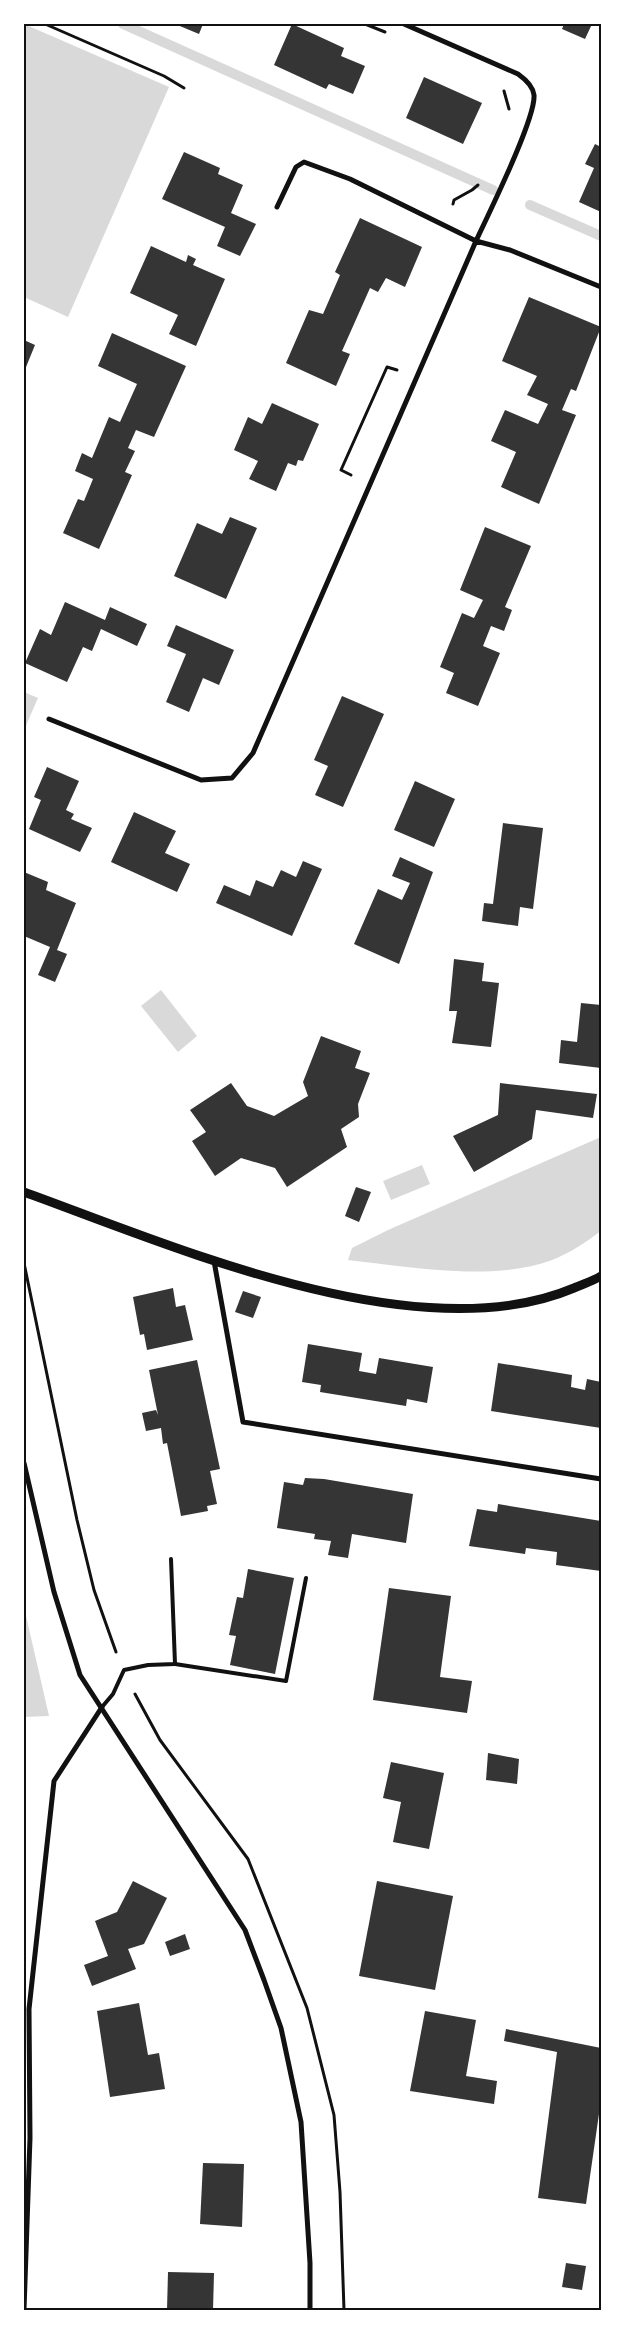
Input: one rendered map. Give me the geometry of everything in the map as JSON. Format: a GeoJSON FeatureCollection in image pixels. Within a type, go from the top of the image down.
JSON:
{"type":"FeatureCollection","features":[{"type":"Feature","properties":{"kind":"street"},"geometry":{"type":"LineString","coordinates":[[49,719],[202,780],[232,778],[253,753],[528,120],[534,94],[528,82],[518,74],[404,24]]}},
{"type":"Feature","properties":{"kind":"street"},"geometry":{"type":"LineString","coordinates":[[277,207],[296,167],[304,162],[350,179],[476,241],[510,250],[601,287]]}},
{"type":"Feature","properties":{"kind":"street"},"geometry":{"type":"LineString","coordinates":[[24,1192],[214,1260],[310,1290],[392,1304],[466,1309],[519,1305],[558,1295],[601,1276]]}},
{"type":"Feature","properties":{"kind":"street"},"geometry":{"type":"LineString","coordinates":[[214,1260],[220,1280],[243,1422],[601,1479]]}},
{"type":"Feature","properties":{"kind":"street"},"geometry":{"type":"LineString","coordinates":[[24,1463],[54,1592],[80,1676],[102,1707],[245,1930],[264,1980],[280,2028],[301,2122],[310,2263],[310,2310]]}},
{"type":"Feature","properties":{"kind":"street"},"geometry":{"type":"LineString","coordinates":[[24,2310],[30,2138],[29,2009],[54,1781],[102,1707]]}},
{"type":"Feature","properties":{"kind":"lane"},"geometry":{"type":"LineString","coordinates":[[171,1559],[175,1664]]}},
{"type":"Feature","properties":{"kind":"lane"},"geometry":{"type":"LineString","coordinates":[[102,1707],[113,1694],[124,1670],[148,1665],[175,1664],[286,1681],[306,1578]]}},
{"type":"Feature","properties":{"kind":"path"},"geometry":{"type":"LineString","coordinates":[[45,24],[164,76],[184,88]]}},
{"type":"Feature","properties":{"kind":"path"},"geometry":{"type":"LineString","coordinates":[[365,24],[391,35]]}},
{"type":"Feature","properties":{"kind":"path"},"geometry":{"type":"LineString","coordinates":[[503,88],[510,107],[510,115]]}},
{"type":"Feature","properties":{"kind":"path"},"geometry":{"type":"LineString","coordinates":[[453,204],[454,200],[472,190],[483,178]]}},
{"type":"Feature","properties":{"kind":"path"},"geometry":{"type":"LineString","coordinates":[[355,478],[341,470],[387,367],[401,371]]}},
{"type":"Feature","properties":{"kind":"path"},"geometry":{"type":"LineString","coordinates":[[24,1263],[77,1520],[94,1590],[113,1647],[160,1740],[248,1859],[306,2008],[334,2115],[340,2192],[344,2310]]}},
{"type":"Feature","properties":{"kind":"shaded area"},"geometry":{"type":"Polygon","coordinates":[[[24,24],[169,87],[68,317],[24,297],[24,24]]]}},
{"type":"Feature","properties":{"kind":"shaded area"},"geometry":{"type":"Polygon","coordinates":[[[24,692],[38,698],[24,730],[24,692]]]}},
{"type":"Feature","properties":{"kind":"shaded area"},"geometry":{"type":"Polygon","coordinates":[[[161,990],[197,1036],[178,1052],[141,1006],[161,990]]]}},
{"type":"Feature","properties":{"kind":"shaded area"},"geometry":{"type":"Polygon","coordinates":[[[601,1137],[601,1231],[565,1254],[529,1267],[478,1272],[424,1269],[348,1260],[352,1248],[388,1230],[601,1137]]]}},
{"type":"Feature","properties":{"kind":"shaded area"},"geometry":{"type":"Polygon","coordinates":[[[422,1165],[430,1184],[391,1200],[383,1181],[422,1165]]]}},
{"type":"Feature","properties":{"kind":"shaded area"},"geometry":{"type":"Polygon","coordinates":[[[24,1607],[49,1716],[24,1717],[24,1607]]]}},
{"type":"Feature","properties":{"kind":"building"},"geometry":{"type":"Polygon","coordinates":[[[175,24],[203,24],[199,34],[175,24]]]}},
{"type":"Feature","properties":{"kind":"building"},"geometry":{"type":"Polygon","coordinates":[[[292,24],[344,48],[341,56],[365,66],[353,94],[329,84],[326,89],[274,65],[292,24]]]}},
{"type":"Feature","properties":{"kind":"building"},"geometry":{"type":"Polygon","coordinates":[[[564,24],[592,24],[585,39],[562,29],[564,24]]]}},
{"type":"Feature","properties":{"kind":"building"},"geometry":{"type":"Polygon","coordinates":[[[424,77],[482,103],[463,144],[406,118],[424,77]]]}},
{"type":"Feature","properties":{"kind":"building"},"geometry":{"type":"Polygon","coordinates":[[[601,141],[601,212],[579,202],[594,168],[585,164],[595,144],[599,146],[601,141]]]}},
{"type":"Feature","properties":{"kind":"building"},"geometry":{"type":"Polygon","coordinates":[[[184,152],[220,168],[218,174],[243,185],[231,213],[256,224],[240,256],[217,246],[225,227],[162,199],[184,152]]]}},
{"type":"Feature","properties":{"kind":"building"},"geometry":{"type":"Polygon","coordinates":[[[360,218],[422,247],[405,287],[386,278],[378,292],[370,288],[342,351],[350,354],[336,386],[286,363],[309,310],[323,314],[340,275],[335,272],[360,218]]]}},
{"type":"Feature","properties":{"kind":"building"},"geometry":{"type":"Polygon","coordinates":[[[151,246],[186,262],[188,255],[196,259],[193,265],[225,279],[196,346],[169,334],[178,315],[130,293],[151,246]]]}},
{"type":"Feature","properties":{"kind":"building"},"geometry":{"type":"Polygon","coordinates":[[[529,297],[601,327],[576,391],[571,389],[562,410],[576,415],[539,504],[501,487],[516,452],[491,441],[505,410],[538,424],[548,404],[527,395],[537,376],[502,361],[529,297]]]}},
{"type":"Feature","properties":{"kind":"building"},"geometry":{"type":"Polygon","coordinates":[[[112,333],[186,366],[154,437],[136,430],[128,448],[135,451],[125,472],[132,475],[99,549],[63,533],[78,499],[84,501],[93,479],[75,471],[82,453],[92,458],[109,417],[120,422],[137,384],[98,366],[112,333]]]}},
{"type":"Feature","properties":{"kind":"building"},"geometry":{"type":"Polygon","coordinates":[[[24,340],[35,345],[24,372],[24,340]]]}},
{"type":"Feature","properties":{"kind":"building"},"geometry":{"type":"Polygon","coordinates":[[[272,403],[319,424],[303,461],[298,460],[296,466],[288,463],[276,491],[249,479],[258,461],[234,450],[248,417],[262,424],[272,403]]]}},
{"type":"Feature","properties":{"kind":"building"},"geometry":{"type":"Polygon","coordinates":[[[230,517],[257,528],[226,599],[174,576],[197,523],[222,534],[230,517]]]}},
{"type":"Feature","properties":{"kind":"building"},"geometry":{"type":"Polygon","coordinates":[[[485,527],[531,546],[505,607],[512,610],[504,631],[491,626],[483,646],[500,653],[478,706],[446,693],[454,673],[440,667],[462,613],[474,618],[483,600],[460,590],[485,527]]]}},
{"type":"Feature","properties":{"kind":"building"},"geometry":{"type":"Polygon","coordinates":[[[65,602],[105,620],[110,607],[147,624],[137,646],[101,629],[92,651],[83,647],[67,682],[25,663],[40,629],[51,635],[65,602]]]}},
{"type":"Feature","properties":{"kind":"building"},"geometry":{"type":"Polygon","coordinates":[[[176,625],[234,650],[219,685],[203,678],[189,712],[166,702],[186,654],[167,646],[176,625]]]}},
{"type":"Feature","properties":{"kind":"building"},"geometry":{"type":"Polygon","coordinates":[[[342,696],[384,714],[343,807],[315,795],[328,766],[314,760],[342,696]]]}},
{"type":"Feature","properties":{"kind":"building"},"geometry":{"type":"Polygon","coordinates":[[[47,767],[79,781],[66,810],[74,814],[71,819],[92,828],[80,852],[29,829],[41,800],[34,797],[47,767]]]}},
{"type":"Feature","properties":{"kind":"building"},"geometry":{"type":"Polygon","coordinates":[[[415,781],[455,799],[434,847],[394,830],[415,781]]]}},
{"type":"Feature","properties":{"kind":"building"},"geometry":{"type":"Polygon","coordinates":[[[134,812],[176,831],[165,853],[190,864],[177,892],[111,862],[134,812]]]}},
{"type":"Feature","properties":{"kind":"building"},"geometry":{"type":"Polygon","coordinates":[[[503,823],[543,828],[533,909],[520,907],[518,926],[482,921],[484,903],[493,904],[503,823]]]}},
{"type":"Feature","properties":{"kind":"building"},"geometry":{"type":"Polygon","coordinates":[[[400,857],[433,872],[399,964],[354,944],[378,889],[402,900],[410,883],[392,876],[400,857]]]}},
{"type":"Feature","properties":{"kind":"building"},"geometry":{"type":"Polygon","coordinates":[[[303,861],[322,869],[292,936],[216,903],[224,885],[250,896],[256,880],[273,887],[281,870],[296,877],[303,861]]]}},
{"type":"Feature","properties":{"kind":"building"},"geometry":{"type":"Polygon","coordinates":[[[24,872],[48,882],[46,890],[76,903],[57,950],[67,954],[55,982],[38,975],[50,947],[24,936],[24,872]]]}},
{"type":"Feature","properties":{"kind":"building"},"geometry":{"type":"Polygon","coordinates":[[[454,959],[484,963],[482,981],[499,983],[491,1047],[452,1043],[457,1011],[449,1011],[454,959]]]}},
{"type":"Feature","properties":{"kind":"building"},"geometry":{"type":"Polygon","coordinates":[[[581,1003],[601,1005],[601,1068],[559,1063],[561,1040],[577,1042],[581,1003]]]}},
{"type":"Feature","properties":{"kind":"building"},"geometry":{"type":"Polygon","coordinates":[[[321,1036],[361,1051],[355,1068],[370,1073],[358,1104],[359,1117],[341,1129],[347,1147],[287,1187],[275,1168],[241,1158],[215,1176],[192,1141],[206,1132],[190,1110],[231,1083],[247,1106],[274,1116],[308,1096],[303,1082],[321,1036]]]}},
{"type":"Feature","properties":{"kind":"building"},"geometry":{"type":"Polygon","coordinates":[[[500,1083],[597,1094],[593,1118],[536,1110],[532,1139],[474,1172],[453,1136],[498,1115],[500,1083]]]}},
{"type":"Feature","properties":{"kind":"building"},"geometry":{"type":"Polygon","coordinates":[[[356,1187],[371,1192],[359,1222],[345,1216],[356,1187]]]}},
{"type":"Feature","properties":{"kind":"building"},"geometry":{"type":"Polygon","coordinates":[[[173,1288],[176,1307],[185,1305],[193,1340],[147,1350],[144,1334],[140,1335],[133,1297],[173,1288]]]}},
{"type":"Feature","properties":{"kind":"building"},"geometry":{"type":"Polygon","coordinates":[[[243,1291],[261,1297],[253,1318],[235,1312],[243,1291]]]}},
{"type":"Feature","properties":{"kind":"building"},"geometry":{"type":"Polygon","coordinates":[[[308,1344],[362,1353],[359,1371],[376,1374],[379,1358],[433,1367],[427,1403],[407,1399],[406,1406],[320,1392],[321,1385],[302,1382],[308,1344]]]}},
{"type":"Feature","properties":{"kind":"building"},"geometry":{"type":"Polygon","coordinates":[[[197,1360],[220,1469],[210,1471],[217,1504],[207,1506],[208,1511],[181,1516],[167,1443],[163,1444],[161,1428],[146,1431],[142,1413],[156,1410],[158,1415],[149,1370],[197,1360]]]}},
{"type":"Feature","properties":{"kind":"building"},"geometry":{"type":"Polygon","coordinates":[[[498,1363],[572,1375],[571,1387],[585,1390],[587,1379],[601,1382],[601,1428],[491,1411],[498,1363]]]}},
{"type":"Feature","properties":{"kind":"building"},"geometry":{"type":"Polygon","coordinates":[[[305,1478],[324,1479],[413,1494],[406,1543],[352,1534],[348,1558],[328,1555],[331,1541],[314,1539],[315,1534],[277,1528],[284,1482],[303,1485],[305,1478]]]}},
{"type":"Feature","properties":{"kind":"building"},"geometry":{"type":"Polygon","coordinates":[[[498,1504],[601,1521],[601,1571],[556,1565],[557,1552],[526,1548],[525,1554],[469,1546],[477,1509],[497,1512],[498,1504]]]}},
{"type":"Feature","properties":{"kind":"building"},"geometry":{"type":"Polygon","coordinates":[[[248,1569],[294,1578],[275,1674],[230,1665],[236,1636],[229,1635],[237,1597],[243,1598],[248,1569]]]}},
{"type":"Feature","properties":{"kind":"building"},"geometry":{"type":"Polygon","coordinates":[[[389,1588],[451,1596],[440,1677],[472,1681],[467,1713],[373,1700],[389,1588]]]}},
{"type":"Feature","properties":{"kind":"building"},"geometry":{"type":"Polygon","coordinates":[[[488,1753],[519,1759],[517,1784],[486,1780],[488,1753]]]}},
{"type":"Feature","properties":{"kind":"building"},"geometry":{"type":"Polygon","coordinates":[[[391,1762],[444,1773],[429,1849],[393,1842],[401,1802],[383,1798],[391,1762]]]}},
{"type":"Feature","properties":{"kind":"building"},"geometry":{"type":"Polygon","coordinates":[[[133,1881],[167,1898],[144,1944],[128,1949],[136,1969],[92,1986],[84,1965],[108,1956],[95,1921],[117,1912],[133,1881]]]}},
{"type":"Feature","properties":{"kind":"building"},"geometry":{"type":"Polygon","coordinates":[[[377,1881],[453,1896],[435,1990],[359,1976],[377,1881]]]}},
{"type":"Feature","properties":{"kind":"building"},"geometry":{"type":"Polygon","coordinates":[[[185,1934],[190,1949],[170,1956],[165,1942],[185,1934]]]}},
{"type":"Feature","properties":{"kind":"building"},"geometry":{"type":"Polygon","coordinates":[[[139,2003],[148,2055],[159,2053],[165,2089],[110,2097],[97,2011],[139,2003]]]}},
{"type":"Feature","properties":{"kind":"building"},"geometry":{"type":"Polygon","coordinates":[[[425,2011],[476,2020],[466,2076],[497,2081],[494,2104],[410,2091],[425,2011]]]}},
{"type":"Feature","properties":{"kind":"building"},"geometry":{"type":"Polygon","coordinates":[[[506,2029],[601,2048],[601,2100],[586,2204],[538,2198],[557,2052],[504,2041],[506,2029]]]}},
{"type":"Feature","properties":{"kind":"building"},"geometry":{"type":"Polygon","coordinates":[[[203,2163],[244,2164],[242,2227],[200,2224],[203,2163]]]}},
{"type":"Feature","properties":{"kind":"building"},"geometry":{"type":"Polygon","coordinates":[[[566,2263],[586,2266],[582,2290],[562,2287],[566,2263]]]}},
{"type":"Feature","properties":{"kind":"building"},"geometry":{"type":"Polygon","coordinates":[[[168,2272],[214,2273],[213,2310],[167,2310],[168,2272]]]}},
{"type":"Feature","properties":{"kind":"waterway"},"geometry":{"type":"LineString","coordinates":[[123,24],[493,190]]}},
{"type":"Feature","properties":{"kind":"waterway"},"geometry":{"type":"LineString","coordinates":[[530,205],[601,236]]}}]}
